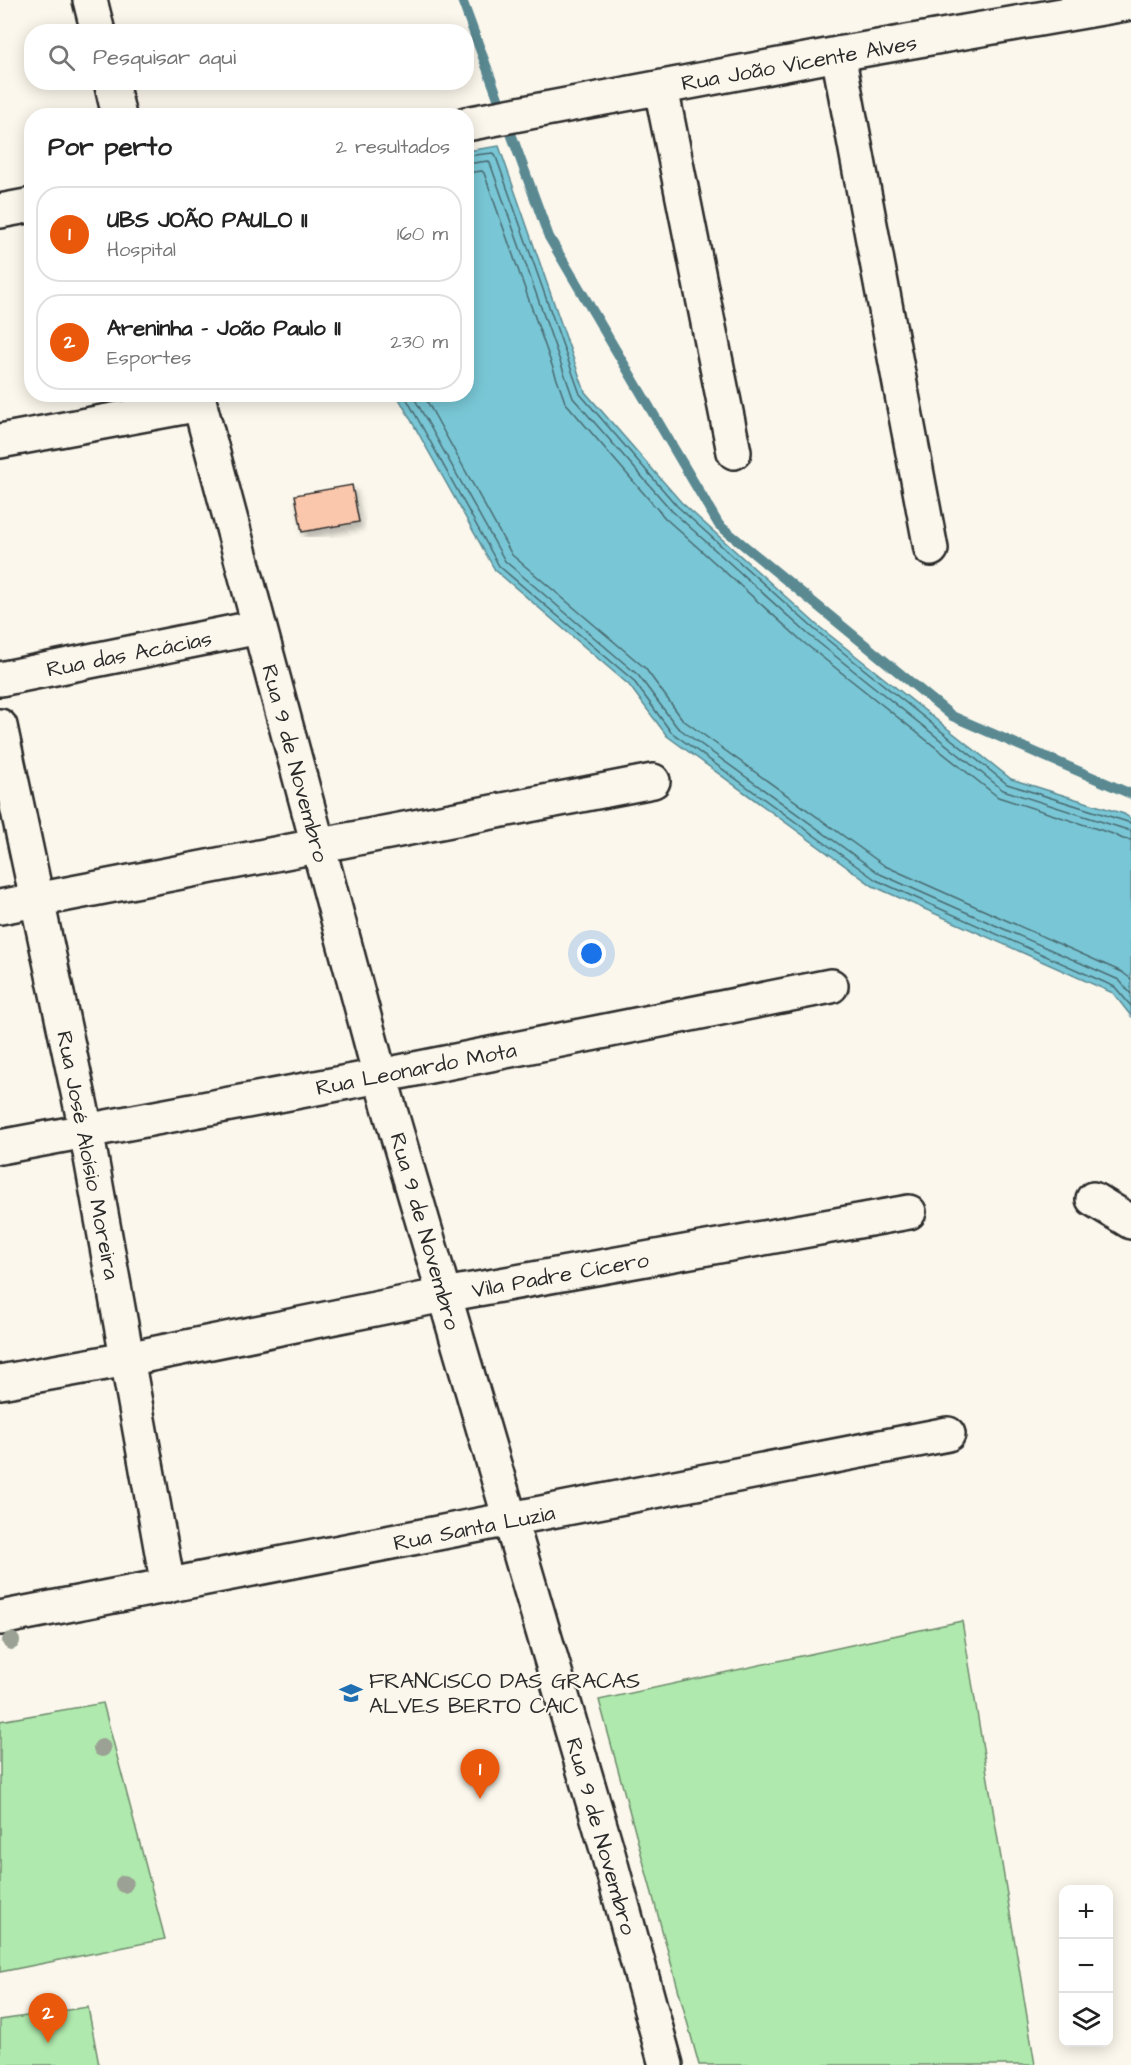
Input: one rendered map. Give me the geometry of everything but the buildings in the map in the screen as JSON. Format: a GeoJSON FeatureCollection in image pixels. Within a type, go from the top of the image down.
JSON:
{"type":"FeatureCollection","features":[{"type":"Feature","properties":{"kind":"street"},"geometry":{"type":"LineString","coordinates":[[90,0],[96,24]]}},
{"type":"Feature","properties":{"kind":"street","name":"Rua João Vicente Alves"},"geometry":{"type":"LineString","coordinates":[[474,123],[838,54],[1131,3]]}},
{"type":"Feature","properties":{"kind":"street"},"geometry":{"type":"LineString","coordinates":[[838,54],[931,549]]}},
{"type":"Feature","properties":{"kind":"street"},"geometry":{"type":"LineString","coordinates":[[661,88],[734,452]]}},
{"type":"Feature","properties":{"kind":"street"},"geometry":{"type":"LineString","coordinates":[[113,90],[117,108]]}},
{"type":"Feature","properties":{"kind":"street"},"geometry":{"type":"LineString","coordinates":[[0,211],[24,206]]}},
{"type":"Feature","properties":{"kind":"street"},"geometry":{"type":"LineString","coordinates":[[0,441],[185,402]]}},
{"type":"Feature","properties":{"kind":"street","name":"Rua 9 de Novembro"},"geometry":{"type":"LineString","coordinates":[[200,402],[380,1076],[606,1846],[666,2065]]}},
{"type":"Feature","properties":{"kind":"street","name":"Rua das Acácias"},"geometry":{"type":"LineString","coordinates":[[0,679],[259,627]]}},
{"type":"Feature","properties":{"kind":"street","name":"Rua José Aloísio Moreira"},"geometry":{"type":"LineString","coordinates":[[0,726],[87,1130],[168,1586]]}},
{"type":"Feature","properties":{"kind":"street"},"geometry":{"type":"LineString","coordinates":[[0,907],[654,781]]}},
{"type":"Feature","properties":{"kind":"street","name":"Rua Leonardo Mota"},"geometry":{"type":"LineString","coordinates":[[0,1147],[380,1076],[831,986]]}},
{"type":"Feature","properties":{"kind":"street"},"geometry":{"type":"LineString","coordinates":[[1093,1199],[1131,1222]]}},
{"type":"Feature","properties":{"kind":"street","name":"Vila Padre Cícero"},"geometry":{"type":"LineString","coordinates":[[0,1382],[127,1359],[444,1295],[909,1212]]}},
{"type":"Feature","properties":{"kind":"street","name":"Rua Santa Luzia"},"geometry":{"type":"LineString","coordinates":[[0,1618],[948,1434]]}},
{"type":"Feature","properties":{"kind":"green space"},"geometry":{"type":"Polygon","coordinates":[[[962,1621],[1035,2065],[699,2065],[599,1700],[962,1621]]]}},
{"type":"Feature","properties":{"kind":"green space"},"geometry":{"type":"Polygon","coordinates":[[[103,1703],[165,1939],[0,1972],[0,1721],[103,1703]]]}},
{"type":"Feature","properties":{"kind":"green space"},"geometry":{"type":"Polygon","coordinates":[[[88,2007],[99,2065],[0,2065],[0,2020],[88,2007]]]}},
{"type":"Feature","properties":{"kind":"water"},"geometry":{"type":"Polygon","coordinates":[[[499,146],[585,392],[681,502],[817,625],[1011,779],[1124,814],[1131,819],[1131,1016],[1113,993],[873,886],[667,736],[629,685],[495,570],[401,402],[474,402],[474,150],[499,146]]]}},
{"type":"Feature","properties":{"kind":"waterway"},"geometry":{"type":"LineString","coordinates":[[462,0],[471,24]]}},
{"type":"Feature","properties":{"kind":"waterway"},"geometry":{"type":"LineString","coordinates":[[474,33],[549,237],[719,525],[952,716],[1131,794]]}},
{"type":"Feature","properties":{"kind":"place","name":"FRANCISCO DAS GRACAS ALVES BERTO CAIC"},"geometry":{"type":"Point","coordinates":[351,1693]}},
{"type":"Feature","properties":{"kind":"place","name":"UBS JOÃO PAULO II"},"geometry":{"type":"Point","coordinates":[480,1799]}},
{"type":"Feature","properties":{"kind":"place","name":"Areninha - João Paulo II"},"geometry":{"type":"Point","coordinates":[48,2043]}}]}
